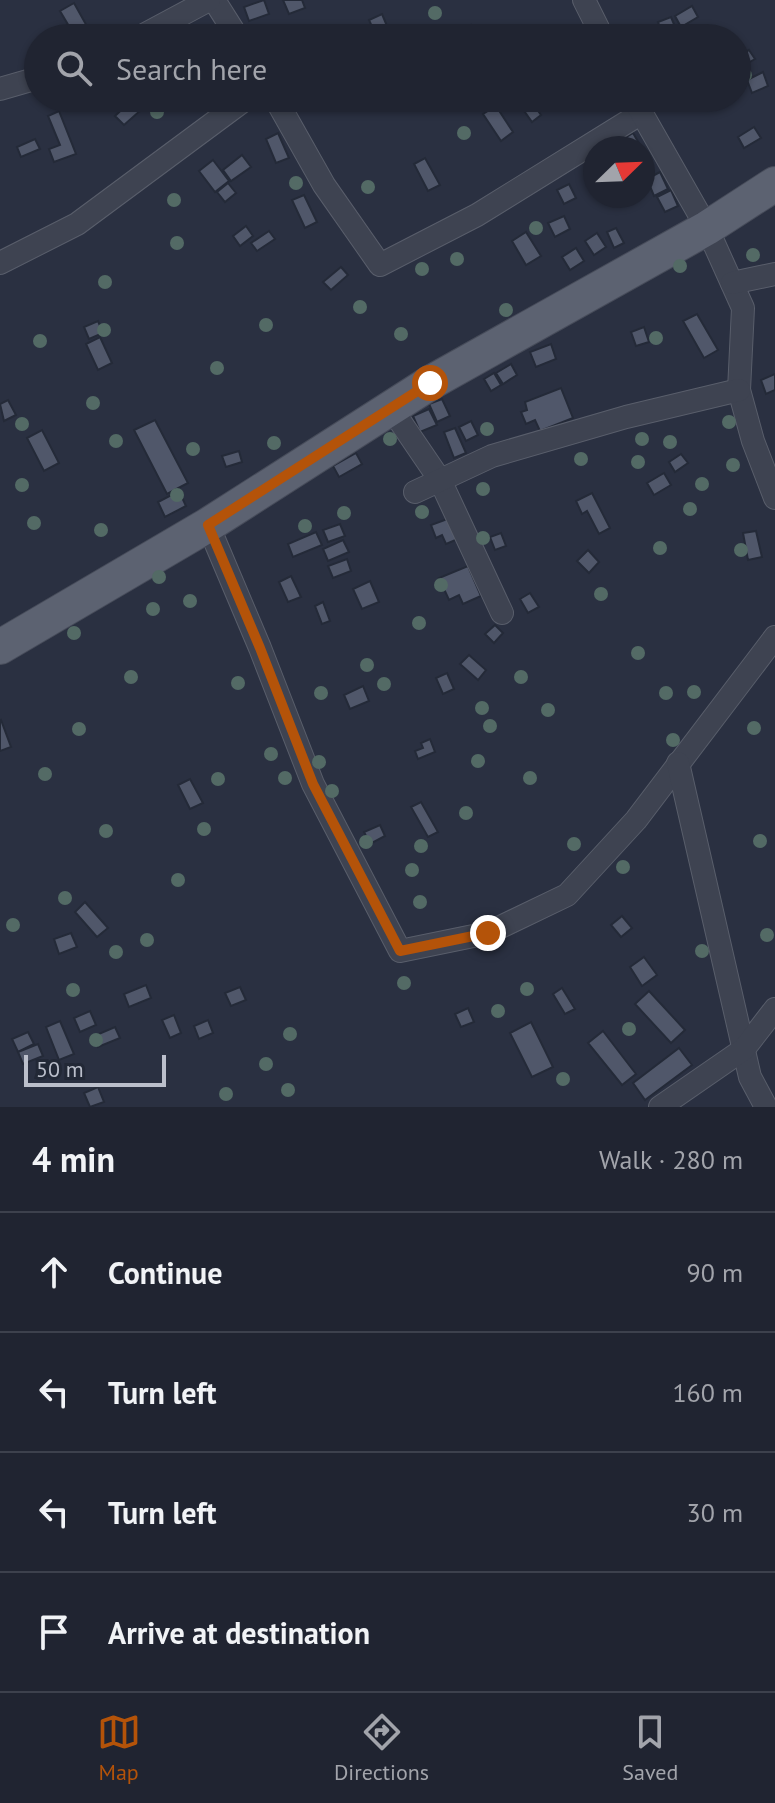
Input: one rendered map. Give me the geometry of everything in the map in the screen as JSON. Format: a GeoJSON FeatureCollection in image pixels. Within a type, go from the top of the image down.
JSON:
{"type":"FeatureCollection","features":[{"type":"Feature","properties":{"kind":"main road"},"geometry":{"type":"LineString","coordinates":[[0,647],[208,525],[430,383],[707,228],[775,184]]}},
{"type":"Feature","properties":{"kind":"street"},"geometry":{"type":"LineString","coordinates":[[165,24],[211,0],[228,24]]}},
{"type":"Feature","properties":{"kind":"street"},"geometry":{"type":"LineString","coordinates":[[584,0],[596,24]]}},
{"type":"Feature","properties":{"kind":"street"},"geometry":{"type":"LineString","coordinates":[[0,89],[24,82]]}},
{"type":"Feature","properties":{"kind":"street"},"geometry":{"type":"LineString","coordinates":[[0,263],[77,224],[228,112]]}},
{"type":"Feature","properties":{"kind":"street"},"geometry":{"type":"LineString","coordinates":[[283,112],[324,185],[380,265],[477,215],[627,112]]}},
{"type":"Feature","properties":{"kind":"street"},"geometry":{"type":"LineString","coordinates":[[639,112],[707,228],[743,308],[739,390],[753,441],[775,498]]}},
{"type":"Feature","properties":{"kind":"street"},"geometry":{"type":"LineString","coordinates":[[732,283],[775,274]]}},
{"type":"Feature","properties":{"kind":"street"},"geometry":{"type":"LineString","coordinates":[[415,492],[492,456],[626,417],[739,390]]}},
{"type":"Feature","properties":{"kind":"street"},"geometry":{"type":"LineString","coordinates":[[391,408],[440,480],[502,613]]}},
{"type":"Feature","properties":{"kind":"street"},"geometry":{"type":"LineString","coordinates":[[208,525],[313,784],[400,951],[488,933],[567,895],[636,820],[775,637]]}},
{"type":"Feature","properties":{"kind":"street"},"geometry":{"type":"LineString","coordinates":[[678,763],[750,1077],[766,1107]]}},
{"type":"Feature","properties":{"kind":"street"},"geometry":{"type":"LineString","coordinates":[[660,1107],[744,1049],[775,1009]]}},
{"type":"Feature","properties":{"kind":"building"},"geometry":{"type":"Polygon","coordinates":[[[264,0],[269,14],[249,21],[244,7],[264,0]]]}},
{"type":"Feature","properties":{"kind":"building"},"geometry":{"type":"Polygon","coordinates":[[[283,0],[302,0],[305,8],[289,14],[283,0]]]}},
{"type":"Feature","properties":{"kind":"building"},"geometry":{"type":"Polygon","coordinates":[[[74,3],[86,24],[68,24],[60,11],[74,3]]]}},
{"type":"Feature","properties":{"kind":"building"},"geometry":{"type":"Polygon","coordinates":[[[692,6],[698,17],[679,24],[675,16],[692,6]]]}},
{"type":"Feature","properties":{"kind":"building"},"geometry":{"type":"Polygon","coordinates":[[[382,14],[386,24],[371,24],[369,20],[382,14]]]}},
{"type":"Feature","properties":{"kind":"building"},"geometry":{"type":"Polygon","coordinates":[[[671,17],[674,24],[659,24],[671,17]]]}},
{"type":"Feature","properties":{"kind":"building"},"geometry":{"type":"Polygon","coordinates":[[[763,72],[768,86],[752,93],[751,78],[763,72]]]}},
{"type":"Feature","properties":{"kind":"building"},"geometry":{"type":"Polygon","coordinates":[[[59,112],[76,154],[54,162],[49,149],[60,145],[48,116],[59,112]]]}},
{"type":"Feature","properties":{"kind":"building"},"geometry":{"type":"Polygon","coordinates":[[[119,112],[139,112],[124,125],[115,116],[119,112]]]}},
{"type":"Feature","properties":{"kind":"building"},"geometry":{"type":"Polygon","coordinates":[[[500,112],[513,132],[501,141],[483,114],[500,112]]]}},
{"type":"Feature","properties":{"kind":"building"},"geometry":{"type":"Polygon","coordinates":[[[525,112],[539,112],[541,115],[532,122],[525,112]]]}},
{"type":"Feature","properties":{"kind":"building"},"geometry":{"type":"Polygon","coordinates":[[[754,127],[761,138],[744,148],[738,137],[754,127]]]}},
{"type":"Feature","properties":{"kind":"building"},"geometry":{"type":"Polygon","coordinates":[[[278,133],[289,158],[276,163],[266,139],[278,133]]]}},
{"type":"Feature","properties":{"kind":"building"},"geometry":{"type":"Polygon","coordinates":[[[35,139],[40,149],[21,157],[17,147],[35,139]]]}},
{"type":"Feature","properties":{"kind":"building"},"geometry":{"type":"Polygon","coordinates":[[[242,155],[251,167],[231,181],[223,170],[242,155]]]}},
{"type":"Feature","properties":{"kind":"building"},"geometry":{"type":"Polygon","coordinates":[[[425,158],[440,185],[428,191],[414,164],[425,158]]]}},
{"type":"Feature","properties":{"kind":"building"},"geometry":{"type":"Polygon","coordinates":[[[213,160],[229,181],[215,192],[199,171],[213,160]]]}},
{"type":"Feature","properties":{"kind":"building"},"geometry":{"type":"Polygon","coordinates":[[[660,172],[668,189],[655,196],[655,175],[660,172]]]}},
{"type":"Feature","properties":{"kind":"building"},"geometry":{"type":"Polygon","coordinates":[[[228,183],[236,193],[225,202],[217,192],[228,183]]]}},
{"type":"Feature","properties":{"kind":"building"},"geometry":{"type":"Polygon","coordinates":[[[569,184],[576,198],[564,204],[557,190],[569,184]]]}},
{"type":"Feature","properties":{"kind":"building"},"geometry":{"type":"Polygon","coordinates":[[[671,190],[678,206],[665,212],[657,197],[671,190]]]}},
{"type":"Feature","properties":{"kind":"building"},"geometry":{"type":"Polygon","coordinates":[[[304,195],[317,222],[305,228],[292,200],[304,195]]]}},
{"type":"Feature","properties":{"kind":"building"},"geometry":{"type":"Polygon","coordinates":[[[564,216],[570,229],[555,237],[548,223],[564,216]]]}},
{"type":"Feature","properties":{"kind":"building"},"geometry":{"type":"Polygon","coordinates":[[[246,226],[253,236],[240,246],[233,236],[246,226]]]}},
{"type":"Feature","properties":{"kind":"building"},"geometry":{"type":"Polygon","coordinates":[[[616,228],[624,243],[614,248],[607,232],[616,228]]]}},
{"type":"Feature","properties":{"kind":"building"},"geometry":{"type":"Polygon","coordinates":[[[269,231],[275,239],[257,251],[251,243],[269,231]]]}},
{"type":"Feature","properties":{"kind":"building"},"geometry":{"type":"Polygon","coordinates":[[[526,232],[541,256],[526,265],[512,241],[526,232]]]}},
{"type":"Feature","properties":{"kind":"building"},"geometry":{"type":"Polygon","coordinates":[[[597,233],[606,247],[594,255],[585,241],[597,233]]]}},
{"type":"Feature","properties":{"kind":"building"},"geometry":{"type":"Polygon","coordinates":[[[576,248],[584,261],[570,270],[562,257],[576,248]]]}},
{"type":"Feature","properties":{"kind":"building"},"geometry":{"type":"Polygon","coordinates":[[[341,267],[348,275],[331,290],[323,282],[341,267]]]}},
{"type":"Feature","properties":{"kind":"building"},"geometry":{"type":"Polygon","coordinates":[[[697,314],[718,350],[704,358],[683,321],[697,314]]]}},
{"type":"Feature","properties":{"kind":"building"},"geometry":{"type":"Polygon","coordinates":[[[98,321],[103,333],[89,339],[84,327],[98,321]]]}},
{"type":"Feature","properties":{"kind":"building"},"geometry":{"type":"Polygon","coordinates":[[[644,327],[649,342],[636,346],[631,332],[644,327]]]}},
{"type":"Feature","properties":{"kind":"building"},"geometry":{"type":"Polygon","coordinates":[[[100,337],[112,363],[98,370],[86,344],[100,337]]]}},
{"type":"Feature","properties":{"kind":"building"},"geometry":{"type":"Polygon","coordinates":[[[551,344],[556,359],[536,367],[530,352],[551,344]]]}},
{"type":"Feature","properties":{"kind":"building"},"geometry":{"type":"Polygon","coordinates":[[[511,364],[517,375],[503,384],[496,373],[511,364]]]}},
{"type":"Feature","properties":{"kind":"building"},"geometry":{"type":"Polygon","coordinates":[[[494,373],[501,385],[491,391],[484,379],[494,373]]]}},
{"type":"Feature","properties":{"kind":"building"},"geometry":{"type":"Polygon","coordinates":[[[775,374],[775,390],[766,394],[761,380],[775,374]]]}},
{"type":"Feature","properties":{"kind":"building"},"geometry":{"type":"Polygon","coordinates":[[[561,388],[573,418],[540,431],[535,420],[526,424],[521,412],[527,410],[525,402],[561,388]]]}},
{"type":"Feature","properties":{"kind":"building"},"geometry":{"type":"Polygon","coordinates":[[[442,399],[450,416],[437,422],[429,404],[442,399]]]}},
{"type":"Feature","properties":{"kind":"building"},"geometry":{"type":"Polygon","coordinates":[[[8,400],[16,415],[4,421],[0,404],[8,400]]]}},
{"type":"Feature","properties":{"kind":"building"},"geometry":{"type":"Polygon","coordinates":[[[429,409],[437,425],[420,432],[413,416],[429,409]]]}},
{"type":"Feature","properties":{"kind":"building"},"geometry":{"type":"Polygon","coordinates":[[[155,420],[188,483],[167,494],[134,430],[155,420]]]}},
{"type":"Feature","properties":{"kind":"building"},"geometry":{"type":"Polygon","coordinates":[[[471,421],[478,435],[466,441],[459,427],[471,421]]]}},
{"type":"Feature","properties":{"kind":"building"},"geometry":{"type":"Polygon","coordinates":[[[455,428],[466,453],[454,458],[444,432],[455,428]]]}},
{"type":"Feature","properties":{"kind":"building"},"geometry":{"type":"Polygon","coordinates":[[[42,430],[59,463],[44,471],[27,438],[42,430]]]}},
{"type":"Feature","properties":{"kind":"building"},"geometry":{"type":"Polygon","coordinates":[[[239,451],[242,462],[226,467],[222,456],[239,451]]]}},
{"type":"Feature","properties":{"kind":"building"},"geometry":{"type":"Polygon","coordinates":[[[356,453],[362,464],[339,477],[333,466],[356,453]]]}},
{"type":"Feature","properties":{"kind":"building"},"geometry":{"type":"Polygon","coordinates":[[[681,454],[688,463],[675,472],[669,462],[681,454]]]}},
{"type":"Feature","properties":{"kind":"building"},"geometry":{"type":"Polygon","coordinates":[[[664,473],[671,485],[654,495],[647,483],[664,473]]]}},
{"type":"Feature","properties":{"kind":"building"},"geometry":{"type":"Polygon","coordinates":[[[179,491],[186,506],[165,517],[158,502],[179,491]]]}},
{"type":"Feature","properties":{"kind":"building"},"geometry":{"type":"Polygon","coordinates":[[[592,493],[610,528],[599,534],[587,511],[582,514],[576,501],[592,493]]]}},
{"type":"Feature","properties":{"kind":"building"},"geometry":{"type":"Polygon","coordinates":[[[450,518],[458,539],[446,544],[442,535],[436,538],[431,525],[450,518]]]}},
{"type":"Feature","properties":{"kind":"building"},"geometry":{"type":"Polygon","coordinates":[[[340,524],[345,536],[328,542],[323,530],[340,524]]]}},
{"type":"Feature","properties":{"kind":"building"},"geometry":{"type":"Polygon","coordinates":[[[756,531],[762,557],[748,560],[743,533],[756,531]]]}},
{"type":"Feature","properties":{"kind":"building"},"geometry":{"type":"Polygon","coordinates":[[[316,532],[322,545],[293,557],[288,544],[316,532]]]}},
{"type":"Feature","properties":{"kind":"building"},"geometry":{"type":"Polygon","coordinates":[[[501,533],[506,546],[495,550],[490,537],[501,533]]]}},
{"type":"Feature","properties":{"kind":"building"},"geometry":{"type":"Polygon","coordinates":[[[343,540],[349,552],[328,561],[323,549],[343,540]]]}},
{"type":"Feature","properties":{"kind":"building"},"geometry":{"type":"Polygon","coordinates":[[[588,550],[599,562],[589,573],[577,561],[588,550]]]}},
{"type":"Feature","properties":{"kind":"building"},"geometry":{"type":"Polygon","coordinates":[[[347,559],[351,571],[333,578],[328,566],[347,559]]]}},
{"type":"Feature","properties":{"kind":"building"},"geometry":{"type":"Polygon","coordinates":[[[468,566],[481,596],[463,604],[459,595],[449,600],[439,578],[468,566]]]}},
{"type":"Feature","properties":{"kind":"building"},"geometry":{"type":"Polygon","coordinates":[[[291,576],[301,597],[288,602],[279,582],[291,576]]]}},
{"type":"Feature","properties":{"kind":"building"},"geometry":{"type":"Polygon","coordinates":[[[370,581],[379,602],[362,609],[353,589],[370,581]]]}},
{"type":"Feature","properties":{"kind":"building"},"geometry":{"type":"Polygon","coordinates":[[[530,593],[539,607],[528,613],[520,599],[530,593]]]}},
{"type":"Feature","properties":{"kind":"building"},"geometry":{"type":"Polygon","coordinates":[[[323,602],[330,621],[322,624],[315,606],[323,602]]]}},
{"type":"Feature","properties":{"kind":"building"},"geometry":{"type":"Polygon","coordinates":[[[495,625],[503,633],[494,643],[485,634],[495,625]]]}},
{"type":"Feature","properties":{"kind":"building"},"geometry":{"type":"Polygon","coordinates":[[[469,655],[486,670],[478,680],[460,664],[469,655]]]}},
{"type":"Feature","properties":{"kind":"building"},"geometry":{"type":"Polygon","coordinates":[[[447,673],[454,689],[443,694],[436,678],[447,673]]]}},
{"type":"Feature","properties":{"kind":"building"},"geometry":{"type":"Polygon","coordinates":[[[363,686],[369,701],[350,709],[344,695],[363,686]]]}},
{"type":"Feature","properties":{"kind":"building"},"geometry":{"type":"Polygon","coordinates":[[[0,721],[11,747],[0,751],[0,721]]]}},
{"type":"Feature","properties":{"kind":"building"},"geometry":{"type":"Polygon","coordinates":[[[430,739],[435,752],[418,759],[415,751],[423,748],[421,743],[430,739]]]}},
{"type":"Feature","properties":{"kind":"building"},"geometry":{"type":"Polygon","coordinates":[[[190,779],[203,803],[190,809],[178,785],[190,779]]]}},
{"type":"Feature","properties":{"kind":"building"},"geometry":{"type":"Polygon","coordinates":[[[421,802],[438,832],[428,837],[411,807],[421,802]]]}},
{"type":"Feature","properties":{"kind":"building"},"geometry":{"type":"Polygon","coordinates":[[[380,825],[385,836],[370,844],[364,832],[380,825]]]}},
{"type":"Feature","properties":{"kind":"building"},"geometry":{"type":"Polygon","coordinates":[[[85,902],[108,928],[97,937],[75,912],[85,902]]]}},
{"type":"Feature","properties":{"kind":"building"},"geometry":{"type":"Polygon","coordinates":[[[622,916],[632,928],[621,937],[611,925],[622,916]]]}},
{"type":"Feature","properties":{"kind":"building"},"geometry":{"type":"Polygon","coordinates":[[[71,933],[77,947],[59,954],[54,939],[71,933]]]}},
{"type":"Feature","properties":{"kind":"building"},"geometry":{"type":"Polygon","coordinates":[[[644,957],[657,975],[642,986],[630,967],[644,957]]]}},
{"type":"Feature","properties":{"kind":"building"},"geometry":{"type":"Polygon","coordinates":[[[146,985],[151,998],[129,1007],[124,994],[146,985]]]}},
{"type":"Feature","properties":{"kind":"building"},"geometry":{"type":"Polygon","coordinates":[[[240,987],[246,1000],[231,1006],[225,993],[240,987]]]}},
{"type":"Feature","properties":{"kind":"building"},"geometry":{"type":"Polygon","coordinates":[[[562,988],[575,1009],[565,1014],[553,994],[562,988]]]}},
{"type":"Feature","properties":{"kind":"building"},"geometry":{"type":"Polygon","coordinates":[[[649,991],[685,1030],[671,1043],[635,1004],[649,991]]]}},
{"type":"Feature","properties":{"kind":"building"},"geometry":{"type":"Polygon","coordinates":[[[468,1008],[474,1022],[461,1027],[455,1014],[468,1008]]]}},
{"type":"Feature","properties":{"kind":"building"},"geometry":{"type":"Polygon","coordinates":[[[90,1011],[96,1025],[80,1032],[74,1018],[90,1011]]]}},
{"type":"Feature","properties":{"kind":"building"},"geometry":{"type":"Polygon","coordinates":[[[174,1015],[181,1033],[170,1038],[162,1020],[174,1015]]]}},
{"type":"Feature","properties":{"kind":"building"},"geometry":{"type":"Polygon","coordinates":[[[208,1020],[213,1033],[199,1039],[194,1026],[208,1020]]]}},
{"type":"Feature","properties":{"kind":"building"},"geometry":{"type":"Polygon","coordinates":[[[60,1021],[74,1054],[59,1060],[46,1027],[60,1021]]]}},
{"type":"Feature","properties":{"kind":"building"},"geometry":{"type":"Polygon","coordinates":[[[531,1022],[553,1067],[532,1077],[510,1033],[531,1022]]]}},
{"type":"Feature","properties":{"kind":"building"},"geometry":{"type":"Polygon","coordinates":[[[115,1027],[120,1038],[98,1047],[94,1036],[115,1027]]]}},
{"type":"Feature","properties":{"kind":"building"},"geometry":{"type":"Polygon","coordinates":[[[603,1031],[636,1074],[622,1085],[588,1043],[603,1031]]]}},
{"type":"Feature","properties":{"kind":"building"},"geometry":{"type":"Polygon","coordinates":[[[28,1032],[34,1044],[18,1052],[12,1039],[28,1032]]]}},
{"type":"Feature","properties":{"kind":"building"},"geometry":{"type":"Polygon","coordinates":[[[38,1044],[43,1056],[23,1064],[18,1052],[38,1044]]]}},
{"type":"Feature","properties":{"kind":"building"},"geometry":{"type":"Polygon","coordinates":[[[679,1048],[692,1065],[645,1100],[633,1083],[679,1048]]]}},
{"type":"Feature","properties":{"kind":"building"},"geometry":{"type":"Polygon","coordinates":[[[98,1087],[104,1102],[90,1107],[84,1093],[98,1087]]]}},
{"type":"Feature","properties":{"kind":"route"},"geometry":{"type":"LineString","coordinates":[[430,383],[208,525],[313,784],[400,951],[488,933]]}}]}
